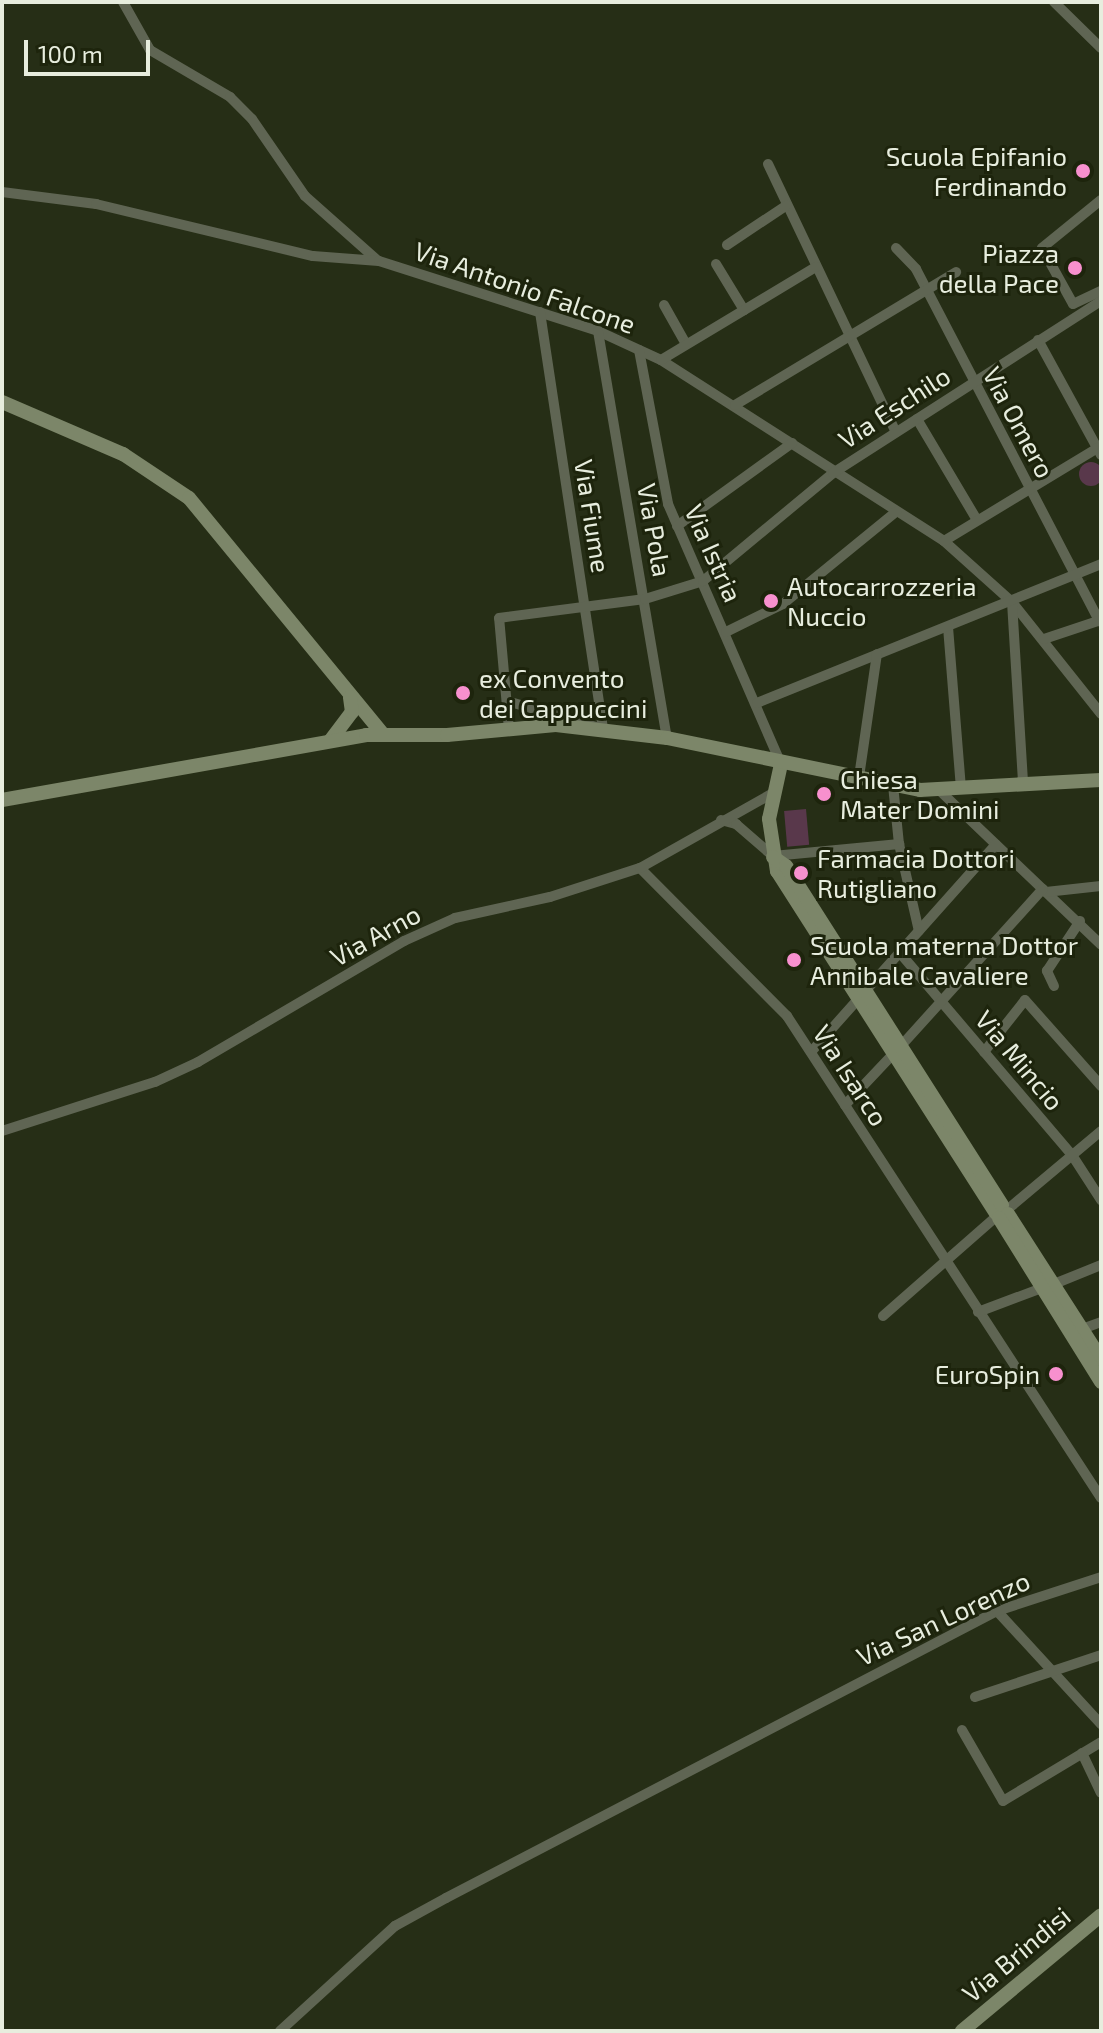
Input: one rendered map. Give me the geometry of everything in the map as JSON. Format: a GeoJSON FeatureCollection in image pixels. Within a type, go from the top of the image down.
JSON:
{"type":"FeatureCollection","features":[{"type":"Feature","properties":{"kind":"street"},"geometry":{"type":"LineString","coordinates":[[123,2],[150,50],[230,97],[252,119],[305,196],[379,261]]}},
{"type":"Feature","properties":{"kind":"street"},"geometry":{"type":"LineString","coordinates":[[1054,2],[1101,48]]}},
{"type":"Feature","properties":{"kind":"street"},"geometry":{"type":"LineString","coordinates":[[768,164],[896,432]]}},
{"type":"Feature","properties":{"kind":"street","name":"Via Antonio Falcone"},"geometry":{"type":"LineString","coordinates":[[2,192],[96,204],[313,256],[379,261],[598,331],[661,360],[735,405],[833,473],[944,541],[1012,602],[1101,714]]}},
{"type":"Feature","properties":{"kind":"street"},"geometry":{"type":"LineString","coordinates":[[1101,200],[1042,248],[1073,304],[1101,291]]}},
{"type":"Feature","properties":{"kind":"street"},"geometry":{"type":"LineString","coordinates":[[727,245],[787,205]]}},
{"type":"Feature","properties":{"kind":"street","name":"Via Omero"},"geometry":{"type":"LineString","coordinates":[[896,248],[916,269],[971,382],[1100,621]]}},
{"type":"Feature","properties":{"kind":"street"},"geometry":{"type":"LineString","coordinates":[[716,264],[744,310]]}},
{"type":"Feature","properties":{"kind":"street"},"geometry":{"type":"LineString","coordinates":[[661,360],[816,267]]}},
{"type":"Feature","properties":{"kind":"street"},"geometry":{"type":"LineString","coordinates":[[735,405],[956,272]]}},
{"type":"Feature","properties":{"kind":"street","name":"Via Eschilo"},"geometry":{"type":"LineString","coordinates":[[703,581],[833,473],[1101,301]]}},
{"type":"Feature","properties":{"kind":"street"},"geometry":{"type":"LineString","coordinates":[[664,305],[686,344]]}},
{"type":"Feature","properties":{"kind":"street","name":"Via Fiume"},"geometry":{"type":"LineString","coordinates":[[540,312],[599,727]]}},
{"type":"Feature","properties":{"kind":"street","name":"Via Pola"},"geometry":{"type":"LineString","coordinates":[[598,331],[667,738]]}},
{"type":"Feature","properties":{"kind":"street"},"geometry":{"type":"LineString","coordinates":[[944,541],[1029,488],[1100,449],[1038,340]]}},
{"type":"Feature","properties":{"kind":"street","name":"Via Istria"},"geometry":{"type":"LineString","coordinates":[[639,350],[668,504],[781,764]]}},
{"type":"Feature","properties":{"kind":"street"},"geometry":{"type":"LineString","coordinates":[[2,402],[123,454],[189,498],[351,704],[383,734]]}},
{"type":"Feature","properties":{"kind":"street"},"geometry":{"type":"LineString","coordinates":[[917,419],[977,520]]}},
{"type":"Feature","properties":{"kind":"street"},"geometry":{"type":"LineString","coordinates":[[677,526],[792,443]]}},
{"type":"Feature","properties":{"kind":"street"},"geometry":{"type":"LineString","coordinates":[[726,632],[783,604],[896,512]]}},
{"type":"Feature","properties":{"kind":"street"},"geometry":{"type":"LineString","coordinates":[[757,703],[1101,564]]}},
{"type":"Feature","properties":{"kind":"street"},"geometry":{"type":"LineString","coordinates":[[509,729],[499,618],[645,599],[703,581]]}},
{"type":"Feature","properties":{"kind":"street"},"geometry":{"type":"LineString","coordinates":[[1012,602],[1023,784]]}},
{"type":"Feature","properties":{"kind":"street"},"geometry":{"type":"LineString","coordinates":[[1044,639],[1100,621]]}},
{"type":"Feature","properties":{"kind":"street"},"geometry":{"type":"LineString","coordinates":[[948,627],[961,788]]}},
{"type":"Feature","properties":{"kind":"street"},"geometry":{"type":"LineString","coordinates":[[859,777],[877,654]]}},
{"type":"Feature","properties":{"kind":"street"},"geometry":{"type":"LineString","coordinates":[[507,701],[599,727],[893,785],[939,790],[1101,780]]}},
{"type":"Feature","properties":{"kind":"street"},"geometry":{"type":"LineString","coordinates":[[351,704],[366,735]]}},
{"type":"Feature","properties":{"kind":"street"},"geometry":{"type":"LineString","coordinates":[[330,741],[351,704]]}},
{"type":"Feature","properties":{"kind":"street"},"geometry":{"type":"LineString","coordinates":[[2,800],[366,735],[599,727]]}},
{"type":"Feature","properties":{"kind":"street"},"geometry":{"type":"LineString","coordinates":[[781,764],[769,819],[777,871],[862,995],[1002,1213],[1048,1286],[1101,1382]]}},
{"type":"Feature","properties":{"kind":"street"},"geometry":{"type":"LineString","coordinates":[[893,785],[899,844],[919,931]]}},
{"type":"Feature","properties":{"kind":"street"},"geometry":{"type":"LineString","coordinates":[[939,790],[1080,921],[1101,945]]}},
{"type":"Feature","properties":{"kind":"street","name":"Via Arno"},"geometry":{"type":"LineString","coordinates":[[2,1131],[155,1082],[198,1062],[404,941],[455,918],[550,897],[640,868],[773,793]]}},
{"type":"Feature","properties":{"kind":"street"},"geometry":{"type":"LineString","coordinates":[[721,820],[736,824],[773,856],[899,844]]}},
{"type":"Feature","properties":{"kind":"street"},"geometry":{"type":"LineString","coordinates":[[811,1052],[996,844]]}},
{"type":"Feature","properties":{"kind":"street","name":"Via Isarco"},"geometry":{"type":"LineString","coordinates":[[640,868],[772,998],[811,1052],[1101,1498]]}},
{"type":"Feature","properties":{"kind":"street"},"geometry":{"type":"LineString","coordinates":[[845,1105],[1045,891],[1101,886]]}},
{"type":"Feature","properties":{"kind":"street"},"geometry":{"type":"LineString","coordinates":[[1054,986],[1047,971],[1080,921]]}},
{"type":"Feature","properties":{"kind":"street","name":"Via Mincio"},"geometry":{"type":"LineString","coordinates":[[900,953],[1072,1155],[1101,1200]]}},
{"type":"Feature","properties":{"kind":"street"},"geometry":{"type":"LineString","coordinates":[[984,1052],[1025,1000],[1101,1086]]}},
{"type":"Feature","properties":{"kind":"street"},"geometry":{"type":"LineString","coordinates":[[883,1316],[1101,1131]]}},
{"type":"Feature","properties":{"kind":"street"},"geometry":{"type":"LineString","coordinates":[[978,1312],[1101,1265]]}},
{"type":"Feature","properties":{"kind":"street"},"geometry":{"type":"LineString","coordinates":[[1048,1286],[1101,1359]]}},
{"type":"Feature","properties":{"kind":"street"},"geometry":{"type":"LineString","coordinates":[[1082,1329],[1101,1322]]}},
{"type":"Feature","properties":{"kind":"street","name":"Via San Lorenzo"},"geometry":{"type":"LineString","coordinates":[[280,2031],[395,1926],[997,1611],[1101,1577]]}},
{"type":"Feature","properties":{"kind":"street"},"geometry":{"type":"LineString","coordinates":[[997,1611],[1101,1724]]}},
{"type":"Feature","properties":{"kind":"street"},"geometry":{"type":"LineString","coordinates":[[975,1697],[1101,1655]]}},
{"type":"Feature","properties":{"kind":"street"},"geometry":{"type":"LineString","coordinates":[[962,1730],[999,1800],[1101,1742]]}},
{"type":"Feature","properties":{"kind":"street"},"geometry":{"type":"LineString","coordinates":[[1082,1753],[1101,1793]]}},
{"type":"Feature","properties":{"kind":"street","name":"Via Brindisi"},"geometry":{"type":"LineString","coordinates":[[962,2031],[1101,1915]]}},
{"type":"Feature","properties":{"kind":"shaded area"},"geometry":{"type":"Polygon","coordinates":[[[1091,462],[1102,469],[1103,474],[1096,485],[1091,486],[1080,479],[1079,474],[1086,463],[1091,462]]]}},
{"type":"Feature","properties":{"kind":"shaded area"},"geometry":{"type":"Polygon","coordinates":[[[806,809],[809,845],[787,847],[784,811],[806,809]]]}},
{"type":"Feature","properties":{"kind":"place","name":"Scuola Epifanio Ferdinando"},"geometry":{"type":"Point","coordinates":[1083,171]}},
{"type":"Feature","properties":{"kind":"place","name":"Piazza della Pace"},"geometry":{"type":"Point","coordinates":[1075,268]}},
{"type":"Feature","properties":{"kind":"place","name":"Autocarrozzeria Nuccio"},"geometry":{"type":"Point","coordinates":[771,601]}},
{"type":"Feature","properties":{"kind":"place","name":"ex Convento dei Cappuccini"},"geometry":{"type":"Point","coordinates":[463,693]}},
{"type":"Feature","properties":{"kind":"place","name":"Chiesa Mater Domini"},"geometry":{"type":"Point","coordinates":[824,794]}},
{"type":"Feature","properties":{"kind":"place","name":"Farmacia Dottori Rutigliano"},"geometry":{"type":"Point","coordinates":[801,873]}},
{"type":"Feature","properties":{"kind":"place","name":"Scuola materna Dottor Annibale Cavaliere"},"geometry":{"type":"Point","coordinates":[794,960]}},
{"type":"Feature","properties":{"kind":"place","name":"EuroSpin"},"geometry":{"type":"Point","coordinates":[1056,1374]}}]}
